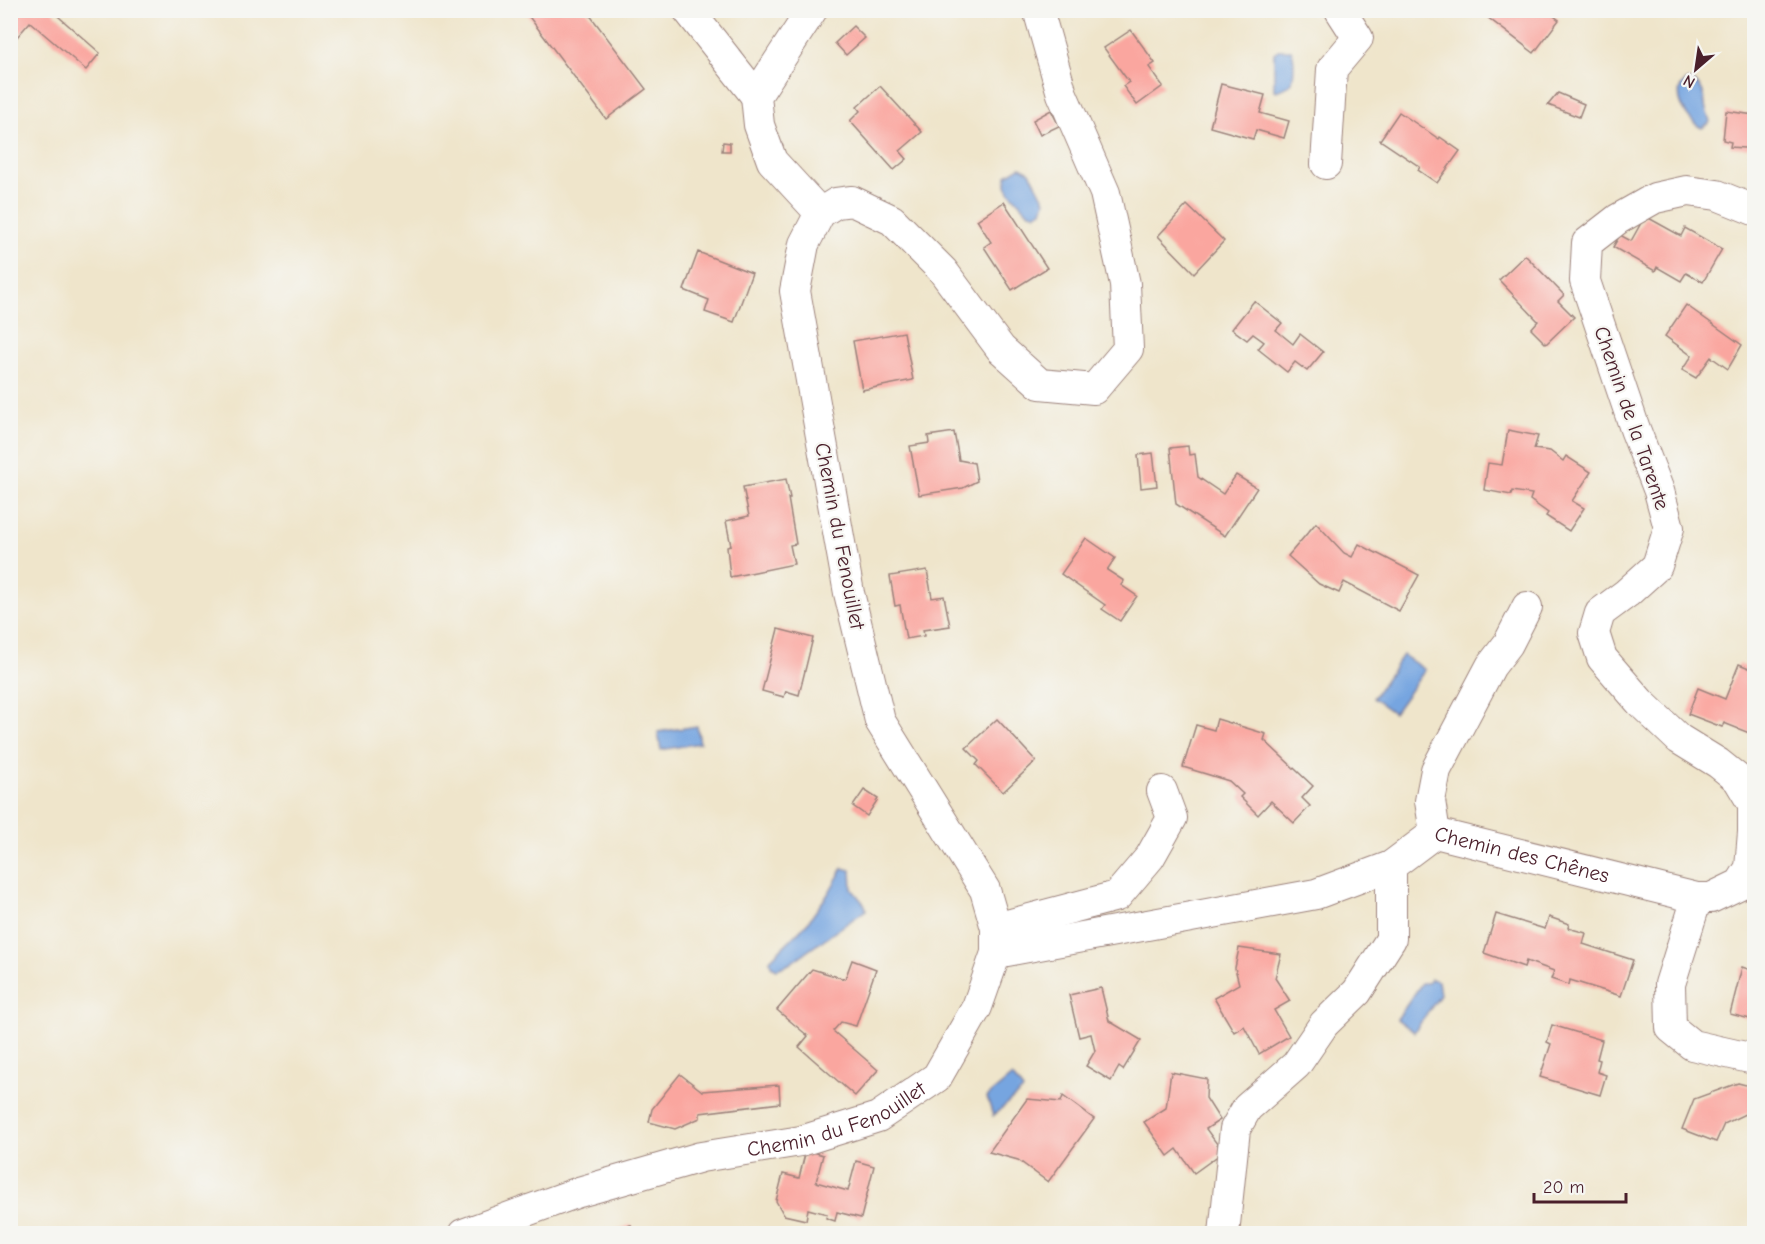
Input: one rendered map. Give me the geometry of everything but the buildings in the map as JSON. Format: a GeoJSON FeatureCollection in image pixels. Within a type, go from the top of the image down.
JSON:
{"type":"FeatureCollection","features":[{"type":"Feature","properties":{"kind":"street"},"geometry":{"type":"LineString","coordinates":[[688,10],[756,96],[759,125],[772,161],[820,213],[836,203],[852,201],[892,220],[943,271],[1001,349],[1040,384],[1094,389],[1128,349],[1125,284],[1105,193],[1062,94],[1040,10]]}},
{"type":"Feature","properties":{"kind":"street"},"geometry":{"type":"LineString","coordinates":[[756,96],[812,10]]}},
{"type":"Feature","properties":{"kind":"street"},"geometry":{"type":"LineString","coordinates":[[1326,164],[1332,69],[1358,38],[1340,10]]}},
{"type":"Feature","properties":{"kind":"street","name":"Chemin de la Tarente"},"geometry":{"type":"LineString","coordinates":[[1697,898],[1711,898],[1740,884],[1750,868],[1753,804],[1738,779],[1718,763],[1679,739],[1640,702],[1602,658],[1594,633],[1600,613],[1657,566],[1669,528],[1659,491],[1635,429],[1585,281],[1587,243],[1618,219],[1655,198],[1687,191],[1717,195],[1755,210]]}},
{"type":"Feature","properties":{"kind":"street","name":"Chemin du Fenouillet"},"geometry":{"type":"LineString","coordinates":[[463,1233],[579,1192],[690,1160],[801,1141],[878,1117],[937,1077],[977,1007],[996,940],[985,890],[880,721],[849,592],[795,291],[804,244],[820,213]]}},
{"type":"Feature","properties":{"kind":"street"},"geometry":{"type":"LineString","coordinates":[[1436,833],[1430,801],[1436,770],[1491,666],[1508,644],[1527,607]]}},
{"type":"Feature","properties":{"kind":"street"},"geometry":{"type":"LineString","coordinates":[[996,940],[1117,896],[1150,856],[1172,818],[1162,791]]}},
{"type":"Feature","properties":{"kind":"street","name":"Chemin des Chênes"},"geometry":{"type":"LineString","coordinates":[[996,940],[1316,894],[1391,866],[1436,833],[1697,898]]}},
{"type":"Feature","properties":{"kind":"street"},"geometry":{"type":"LineString","coordinates":[[1224,1233],[1235,1130],[1247,1108],[1296,1065],[1324,1024],[1357,992],[1391,939],[1391,866]]}},
{"type":"Feature","properties":{"kind":"street"},"geometry":{"type":"LineString","coordinates":[[1697,898],[1670,984],[1671,1029],[1692,1045],[1755,1059]]}},
{"type":"Feature","properties":{"kind":"water"},"geometry":{"type":"Polygon","coordinates":[[[1278,50],[1291,50],[1294,67],[1290,84],[1276,91],[1274,90],[1274,53],[1278,50]]]}},
{"type":"Feature","properties":{"kind":"water"},"geometry":{"type":"Polygon","coordinates":[[[1689,80],[1700,87],[1704,94],[1710,122],[1702,128],[1696,125],[1685,112],[1679,97],[1683,84],[1689,80]]]}},
{"type":"Feature","properties":{"kind":"water"},"geometry":{"type":"Polygon","coordinates":[[[1020,167],[1030,172],[1045,201],[1042,211],[1036,214],[1029,213],[1006,185],[1007,175],[1020,167]]]}},
{"type":"Feature","properties":{"kind":"water"},"geometry":{"type":"Polygon","coordinates":[[[1403,655],[1425,670],[1394,713],[1373,698],[1403,655]]]}},
{"type":"Feature","properties":{"kind":"water"},"geometry":{"type":"Polygon","coordinates":[[[697,726],[700,743],[661,750],[658,732],[697,726]]]}},
{"type":"Feature","properties":{"kind":"water"},"geometry":{"type":"Polygon","coordinates":[[[843,868],[851,870],[852,889],[865,905],[866,910],[789,964],[777,969],[771,966],[770,960],[808,922],[843,868]]]}},
{"type":"Feature","properties":{"kind":"water"},"geometry":{"type":"Polygon","coordinates":[[[1431,979],[1438,981],[1440,995],[1414,1032],[1397,1019],[1422,983],[1428,983],[1431,979]]]}},
{"type":"Feature","properties":{"kind":"water"},"geometry":{"type":"Polygon","coordinates":[[[1012,1076],[1023,1090],[993,1116],[987,1097],[1012,1076]]]}}]}
